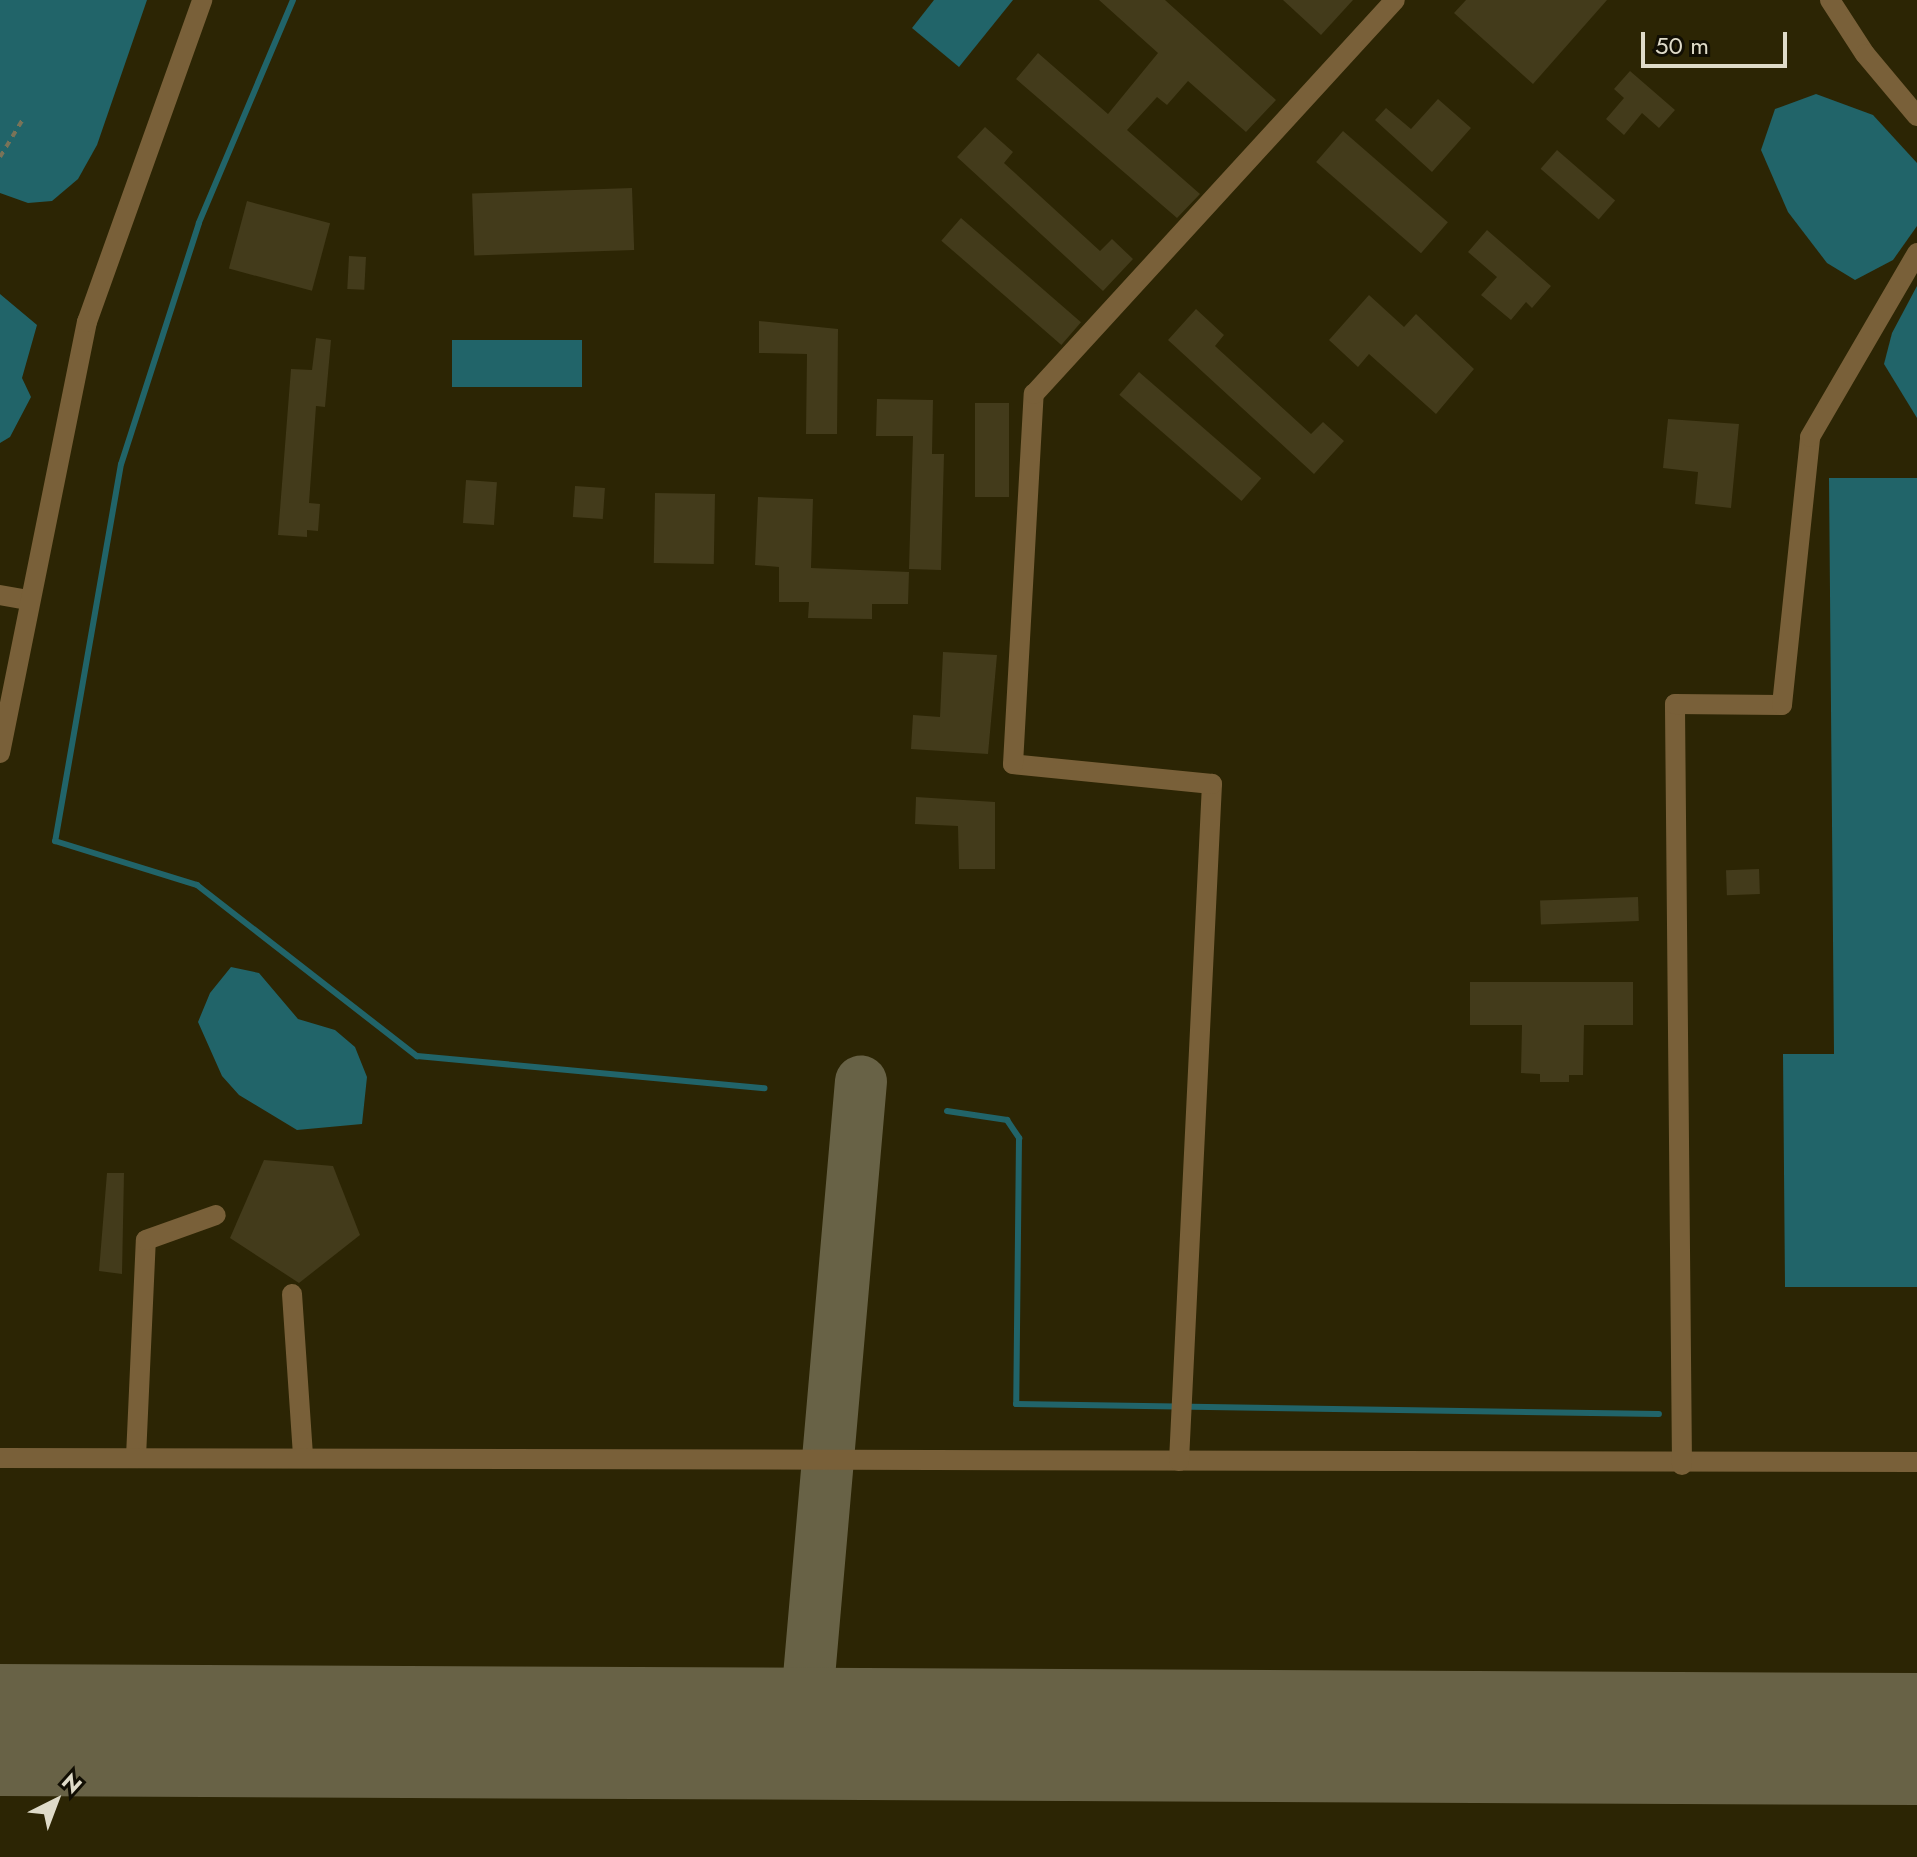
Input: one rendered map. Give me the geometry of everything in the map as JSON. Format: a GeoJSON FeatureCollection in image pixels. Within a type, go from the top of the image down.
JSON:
{"type":"FeatureCollection","features":[{"type":"Feature","properties":{"kind":"street"},"geometry":{"type":"LineString","coordinates":[[0,753],[87,322],[202,0]]}},
{"type":"Feature","properties":{"kind":"street"},"geometry":{"type":"LineString","coordinates":[[1179,1461],[1212,784],[1013,764],[1034,394],[1395,0]]}},
{"type":"Feature","properties":{"kind":"street"},"geometry":{"type":"LineString","coordinates":[[1830,0],[1865,54],[1917,116]]}},
{"type":"Feature","properties":{"kind":"street"},"geometry":{"type":"LineString","coordinates":[[1682,1465],[1675,704],[1782,705],[1810,437],[1917,253]]}},
{"type":"Feature","properties":{"kind":"street"},"geometry":{"type":"LineString","coordinates":[[0,595],[29,600]]}},
{"type":"Feature","properties":{"kind":"street"},"geometry":{"type":"LineString","coordinates":[[136,1457],[146,1240],[216,1215]]}},
{"type":"Feature","properties":{"kind":"street"},"geometry":{"type":"LineString","coordinates":[[292,1294],[303,1456]]}},
{"type":"Feature","properties":{"kind":"street"},"geometry":{"type":"LineString","coordinates":[[0,1458],[303,1456],[1682,1465],[1917,1462]]}},
{"type":"Feature","properties":{"kind":"path"},"geometry":{"type":"LineString","coordinates":[[0,157],[23,119]]}},
{"type":"Feature","properties":{"kind":"water"},"geometry":{"type":"Polygon","coordinates":[[[0,0],[147,0],[97,145],[78,179],[52,201],[28,203],[0,193],[0,0]]]}},
{"type":"Feature","properties":{"kind":"water"},"geometry":{"type":"Polygon","coordinates":[[[934,0],[1013,0],[959,67],[912,28],[934,0]]]}},
{"type":"Feature","properties":{"kind":"water"},"geometry":{"type":"Polygon","coordinates":[[[1816,94],[1873,115],[1917,163],[1917,226],[1893,260],[1855,280],[1827,263],[1788,212],[1761,150],[1775,109],[1816,94]]]}},
{"type":"Feature","properties":{"kind":"water"},"geometry":{"type":"Polygon","coordinates":[[[1917,286],[1917,418],[1884,364],[1892,333],[1917,286]]]}},
{"type":"Feature","properties":{"kind":"water"},"geometry":{"type":"Polygon","coordinates":[[[0,294],[37,325],[22,378],[31,397],[10,437],[0,443],[0,294]]]}},
{"type":"Feature","properties":{"kind":"water"},"geometry":{"type":"Polygon","coordinates":[[[452,340],[582,340],[582,387],[452,387],[452,340]]]}},
{"type":"Feature","properties":{"kind":"water"},"geometry":{"type":"Polygon","coordinates":[[[1829,478],[1917,478],[1917,1287],[1785,1287],[1783,1054],[1834,1054],[1829,478]]]}},
{"type":"Feature","properties":{"kind":"water"},"geometry":{"type":"Polygon","coordinates":[[[231,967],[259,973],[298,1019],[335,1030],[355,1047],[367,1077],[362,1124],[297,1130],[239,1095],[222,1076],[198,1022],[210,993],[231,967]]]}},
{"type":"Feature","properties":{"kind":"building"},"geometry":{"type":"Polygon","coordinates":[[[1099,0],[1165,0],[1276,100],[1246,132],[1188,81],[1167,105],[1157,97],[1127,130],[1200,194],[1177,218],[1016,79],[1038,53],[1108,114],[1158,53],[1099,0]]]}},
{"type":"Feature","properties":{"kind":"building"},"geometry":{"type":"Polygon","coordinates":[[[1283,0],[1353,0],[1321,35],[1283,0]]]}},
{"type":"Feature","properties":{"kind":"building"},"geometry":{"type":"Polygon","coordinates":[[[1466,0],[1607,0],[1533,84],[1454,13],[1466,0]]]}},
{"type":"Feature","properties":{"kind":"building"},"geometry":{"type":"Polygon","coordinates":[[[1630,71],[1675,110],[1659,128],[1642,113],[1624,135],[1606,119],[1624,98],[1614,89],[1630,71]]]}},
{"type":"Feature","properties":{"kind":"building"},"geometry":{"type":"Polygon","coordinates":[[[1438,99],[1471,128],[1432,172],[1375,120],[1386,108],[1411,129],[1438,99]]]}},
{"type":"Feature","properties":{"kind":"building"},"geometry":{"type":"Polygon","coordinates":[[[985,127],[1013,152],[1004,163],[1100,251],[1112,239],[1133,259],[1103,291],[957,157],[985,127]]]}},
{"type":"Feature","properties":{"kind":"building"},"geometry":{"type":"Polygon","coordinates":[[[1343,131],[1448,222],[1421,253],[1316,162],[1343,131]]]}},
{"type":"Feature","properties":{"kind":"building"},"geometry":{"type":"Polygon","coordinates":[[[1557,150],[1615,201],[1599,219],[1541,169],[1557,150]]]}},
{"type":"Feature","properties":{"kind":"building"},"geometry":{"type":"Polygon","coordinates":[[[632,188],[634,250],[474,256],[472,194],[632,188]]]}},
{"type":"Feature","properties":{"kind":"building"},"geometry":{"type":"Polygon","coordinates":[[[247,201],[330,223],[312,291],[229,269],[247,201]]]}},
{"type":"Feature","properties":{"kind":"building"},"geometry":{"type":"Polygon","coordinates":[[[961,218],[1081,322],[1061,345],[941,241],[961,218]]]}},
{"type":"Feature","properties":{"kind":"building"},"geometry":{"type":"Polygon","coordinates":[[[1487,230],[1551,286],[1532,308],[1526,302],[1511,320],[1481,295],[1497,277],[1468,252],[1487,230]]]}},
{"type":"Feature","properties":{"kind":"building"},"geometry":{"type":"Polygon","coordinates":[[[349,256],[366,257],[364,290],[347,289],[349,256]]]}},
{"type":"Feature","properties":{"kind":"building"},"geometry":{"type":"Polygon","coordinates":[[[1369,295],[1404,327],[1416,314],[1474,369],[1436,414],[1369,354],[1358,367],[1329,340],[1369,295]]]}},
{"type":"Feature","properties":{"kind":"building"},"geometry":{"type":"Polygon","coordinates":[[[1196,309],[1224,335],[1215,346],[1311,434],[1323,422],[1344,441],[1314,474],[1168,340],[1196,309]]]}},
{"type":"Feature","properties":{"kind":"building"},"geometry":{"type":"Polygon","coordinates":[[[759,321],[838,329],[837,434],[806,434],[807,354],[759,353],[759,321]]]}},
{"type":"Feature","properties":{"kind":"building"},"geometry":{"type":"Polygon","coordinates":[[[316,338],[331,340],[325,407],[316,406],[309,503],[320,504],[318,531],[307,530],[307,537],[278,535],[291,369],[312,370],[316,338]]]}},
{"type":"Feature","properties":{"kind":"building"},"geometry":{"type":"Polygon","coordinates":[[[1139,372],[1261,478],[1242,501],[1119,395],[1139,372]]]}},
{"type":"Feature","properties":{"kind":"building"},"geometry":{"type":"Polygon","coordinates":[[[877,399],[933,400],[932,454],[944,454],[941,570],[909,569],[913,436],[876,436],[877,399]]]}},
{"type":"Feature","properties":{"kind":"building"},"geometry":{"type":"Polygon","coordinates":[[[975,403],[1009,403],[1009,497],[975,497],[975,403]]]}},
{"type":"Feature","properties":{"kind":"building"},"geometry":{"type":"Polygon","coordinates":[[[1668,419],[1739,424],[1731,508],[1695,504],[1698,472],[1663,468],[1668,419]]]}},
{"type":"Feature","properties":{"kind":"building"},"geometry":{"type":"Polygon","coordinates":[[[466,480],[497,482],[494,525],[463,523],[466,480]]]}},
{"type":"Feature","properties":{"kind":"building"},"geometry":{"type":"Polygon","coordinates":[[[575,486],[605,488],[603,519],[573,517],[575,486]]]}},
{"type":"Feature","properties":{"kind":"building"},"geometry":{"type":"Polygon","coordinates":[[[655,493],[715,494],[714,564],[654,563],[655,493]]]}},
{"type":"Feature","properties":{"kind":"building"},"geometry":{"type":"Polygon","coordinates":[[[758,497],[813,499],[811,568],[909,572],[908,604],[872,604],[872,619],[808,618],[809,602],[779,602],[779,567],[755,565],[758,497]]]}},
{"type":"Feature","properties":{"kind":"building"},"geometry":{"type":"Polygon","coordinates":[[[943,652],[997,655],[988,754],[911,749],[913,715],[940,717],[943,652]]]}},
{"type":"Feature","properties":{"kind":"building"},"geometry":{"type":"Polygon","coordinates":[[[916,797],[995,802],[995,869],[959,869],[958,826],[915,824],[916,797]]]}},
{"type":"Feature","properties":{"kind":"building"},"geometry":{"type":"Polygon","coordinates":[[[1759,869],[1760,894],[1727,895],[1726,870],[1759,869]]]}},
{"type":"Feature","properties":{"kind":"building"},"geometry":{"type":"Polygon","coordinates":[[[1638,897],[1639,921],[1541,924],[1540,900],[1638,897]]]}},
{"type":"Feature","properties":{"kind":"building"},"geometry":{"type":"Polygon","coordinates":[[[1470,982],[1633,982],[1633,1025],[1584,1025],[1583,1075],[1569,1075],[1569,1082],[1540,1082],[1540,1074],[1521,1073],[1522,1025],[1470,1025],[1470,982]]]}},
{"type":"Feature","properties":{"kind":"building"},"geometry":{"type":"Polygon","coordinates":[[[264,1160],[333,1166],[360,1235],[299,1283],[230,1238],[264,1160]]]}},
{"type":"Feature","properties":{"kind":"building"},"geometry":{"type":"Polygon","coordinates":[[[107,1173],[124,1173],[122,1274],[99,1271],[107,1173]]]}},
{"type":"Feature","properties":{"kind":"waterway"},"geometry":{"type":"LineString","coordinates":[[293,0],[199,223],[121,464],[55,841],[197,885],[417,1056],[765,1088]]}},
{"type":"Feature","properties":{"kind":"waterway"},"geometry":{"type":"LineString","coordinates":[[947,1111],[1007,1120],[1019,1138],[1016,1404],[1659,1414]]}},
{"type":"Feature","properties":{"kind":"taxiway"},"geometry":{"type":"LineString","coordinates":[[804,1734],[861,1081]]}},
{"type":"Feature","properties":{"kind":"runway"},"geometry":{"type":"LineString","coordinates":[[0,1730],[1917,1739]]}}]}
